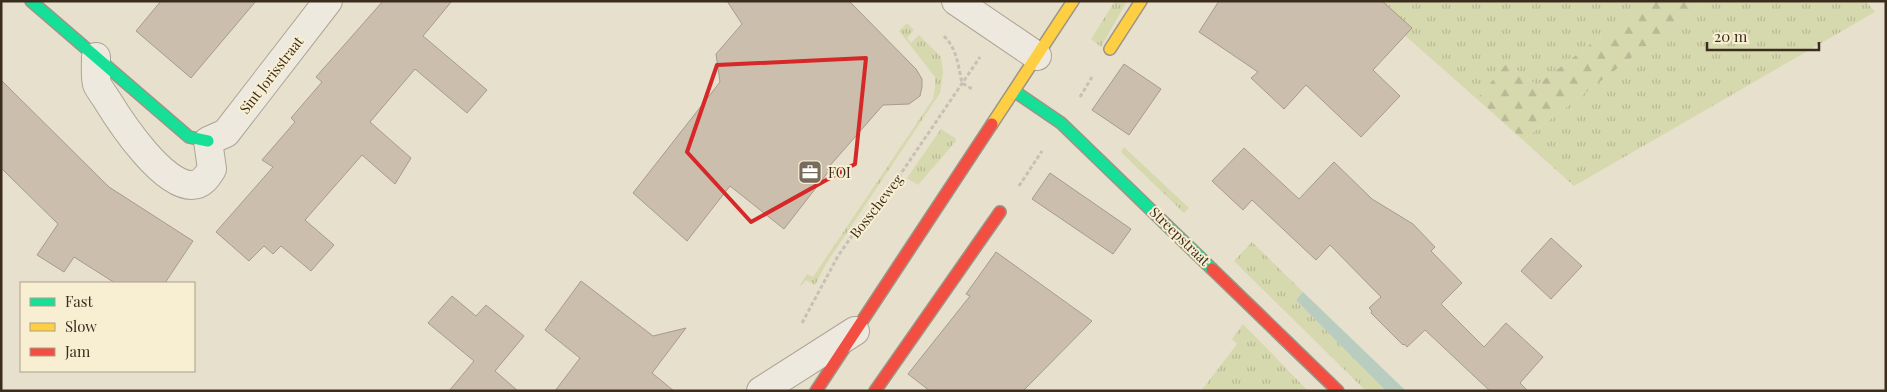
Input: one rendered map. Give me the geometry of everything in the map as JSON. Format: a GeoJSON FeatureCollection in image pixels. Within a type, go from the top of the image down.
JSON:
{"type":"FeatureCollection","features":[{"type":"Feature","properties":{"kind":"street"},"geometry":{"type":"LineString","coordinates":[[31,1],[189,136],[208,140],[212,169],[203,182],[193,185],[179,183],[145,154],[118,118],[97,83],[96,57]]}},
{"type":"Feature","properties":{"kind":"street","name":"Sint Jorisstraat"},"geometry":{"type":"LineString","coordinates":[[208,140],[226,133],[328,1]]}},
{"type":"Feature","properties":{"kind":"street"},"geometry":{"type":"LineString","coordinates":[[956,1],[1037,56]]}},
{"type":"Feature","properties":{"kind":"street"},"geometry":{"type":"LineString","coordinates":[[816,391],[1073,1]]}},
{"type":"Feature","properties":{"kind":"street"},"geometry":{"type":"LineString","coordinates":[[1110,50],[1141,1]]}},
{"type":"Feature","properties":{"kind":"street","name":"Streepstraat"},"geometry":{"type":"LineString","coordinates":[[1014,91],[1061,123],[1338,391]]}},
{"type":"Feature","properties":{"kind":"street"},"geometry":{"type":"LineString","coordinates":[[875,391],[939,299],[966,256],[1000,212]]}},
{"type":"Feature","properties":{"kind":"street"},"geometry":{"type":"LineString","coordinates":[[761,391],[855,331]]}},
{"type":"Feature","properties":{"kind":"path","name":"Bosscheweg"},"geometry":{"type":"LineString","coordinates":[[800,325],[838,256],[863,220],[883,200],[998,28]]}},
{"type":"Feature","properties":{"kind":"path"},"geometry":{"type":"LineString","coordinates":[[938,30],[950,42],[956,52],[962,83]]}},
{"type":"Feature","properties":{"kind":"path"},"geometry":{"type":"LineString","coordinates":[[1078,99],[1096,71]]}},
{"type":"Feature","properties":{"kind":"path"},"geometry":{"type":"LineString","coordinates":[[1000,212],[1046,146]]}},
{"type":"Feature","properties":{"kind":"highlighted area"},"geometry":{"type":"Polygon","coordinates":[[[866,58],[855,164],[751,222],[687,152],[717,65],[866,58]]]}},
{"type":"Feature","properties":{"kind":"green space"},"geometry":{"type":"Polygon","coordinates":[[[1115,1],[1127,1],[1101,47],[1091,39],[1115,1]]]}},
{"type":"Feature","properties":{"kind":"green space"},"geometry":{"type":"Polygon","coordinates":[[[1366,1],[1647,1],[1537,85],[1507,63],[1477,99],[1366,1]]]}},
{"type":"Feature","properties":{"kind":"green space"},"geometry":{"type":"Polygon","coordinates":[[[1647,1],[1706,1],[1523,140],[1477,99],[1507,63],[1537,85],[1647,1]]]}},
{"type":"Feature","properties":{"kind":"green space"},"geometry":{"type":"Polygon","coordinates":[[[1706,1],[1866,1],[1875,12],[1574,186],[1523,140],[1706,1]]]}},
{"type":"Feature","properties":{"kind":"green space"},"geometry":{"type":"Polygon","coordinates":[[[907,23],[914,30],[907,38],[911,43],[919,35],[941,57],[943,73],[940,93],[826,264],[815,285],[806,280],[801,286],[807,274],[813,277],[933,99],[935,77],[899,31],[907,23]]]}},
{"type":"Feature","properties":{"kind":"green space"},"geometry":{"type":"Polygon","coordinates":[[[941,129],[955,138],[956,141],[918,185],[907,178],[941,129]]]}},
{"type":"Feature","properties":{"kind":"green space"},"geometry":{"type":"Polygon","coordinates":[[[1124,147],[1189,208],[1184,213],[1121,152],[1124,147]]]}},
{"type":"Feature","properties":{"kind":"green space"},"geometry":{"type":"Polygon","coordinates":[[[1252,242],[1303,292],[1296,300],[1386,391],[1366,391],[1234,261],[1252,242]]]}},
{"type":"Feature","properties":{"kind":"green space"},"geometry":{"type":"Polygon","coordinates":[[[1243,324],[1308,391],[1201,391],[1237,344],[1232,339],[1243,324]]]}},
{"type":"Feature","properties":{"kind":"shaded area"},"geometry":{"type":"Polygon","coordinates":[[[1303,292],[1406,391],[1386,391],[1296,300],[1303,292]]]}},
{"type":"Feature","properties":{"kind":"building"},"geometry":{"type":"Polygon","coordinates":[[[161,1],[256,1],[191,78],[136,31],[161,1]]]}},
{"type":"Feature","properties":{"kind":"building"},"geometry":{"type":"Polygon","coordinates":[[[383,1],[452,1],[423,36],[487,90],[467,113],[415,69],[370,122],[411,158],[395,184],[362,155],[305,220],[334,245],[311,271],[281,246],[273,254],[264,246],[249,261],[216,232],[273,167],[262,160],[295,122],[291,118],[322,82],[316,77],[383,1]]]}},
{"type":"Feature","properties":{"kind":"building"},"geometry":{"type":"Polygon","coordinates":[[[727,1],[849,1],[916,69],[922,79],[922,87],[920,96],[909,104],[883,105],[827,169],[829,171],[784,229],[730,186],[687,241],[633,193],[720,82],[716,54],[742,24],[727,1]]]}},
{"type":"Feature","properties":{"kind":"building"},"geometry":{"type":"Polygon","coordinates":[[[1219,1],[1382,1],[1412,28],[1373,70],[1400,96],[1361,137],[1306,85],[1284,109],[1251,78],[1258,72],[1199,32],[1219,1]]]}},
{"type":"Feature","properties":{"kind":"building"},"geometry":{"type":"Polygon","coordinates":[[[1124,64],[1161,89],[1129,135],[1092,110],[1124,64]]]}},
{"type":"Feature","properties":{"kind":"building"},"geometry":{"type":"Polygon","coordinates":[[[1,80],[109,187],[193,241],[166,282],[113,282],[74,257],[64,272],[37,255],[58,224],[1,168],[1,80]]]}},
{"type":"Feature","properties":{"kind":"building"},"geometry":{"type":"Polygon","coordinates":[[[1244,148],[1299,199],[1334,162],[1372,199],[1413,224],[1435,247],[1431,251],[1462,283],[1441,304],[1484,347],[1506,323],[1543,357],[1520,383],[1528,391],[1490,391],[1425,330],[1407,347],[1403,345],[1371,313],[1372,311],[1369,308],[1381,297],[1330,245],[1316,260],[1252,200],[1243,210],[1212,181],[1244,148]]]}},
{"type":"Feature","properties":{"kind":"building"},"geometry":{"type":"Polygon","coordinates":[[[1050,173],[1131,229],[1113,254],[1032,199],[1050,173]]]}},
{"type":"Feature","properties":{"kind":"building"},"geometry":{"type":"Polygon","coordinates":[[[1551,238],[1582,266],[1551,299],[1521,271],[1551,238]]]}},
{"type":"Feature","properties":{"kind":"building"},"geometry":{"type":"Polygon","coordinates":[[[996,252],[1092,321],[1023,391],[930,391],[908,374],[970,296],[966,294],[996,252]]]}},
{"type":"Feature","properties":{"kind":"building"},"geometry":{"type":"Polygon","coordinates":[[[581,281],[653,336],[686,328],[652,373],[674,391],[555,391],[580,358],[545,330],[581,281]]]}},
{"type":"Feature","properties":{"kind":"building"},"geometry":{"type":"Polygon","coordinates":[[[452,296],[476,316],[486,305],[524,336],[495,371],[518,391],[449,391],[474,361],[428,323],[452,296]]]}},
{"type":"Feature","properties":{"kind":"traffic: fast"},"geometry":{"type":"LineString","coordinates":[[31,1],[189,137],[208,141]]}},
{"type":"Feature","properties":{"kind":"traffic: fast"},"geometry":{"type":"LineString","coordinates":[[1014,91],[1061,123],[1212,269]]}},
{"type":"Feature","properties":{"kind":"traffic: slow"},"geometry":{"type":"LineString","coordinates":[[992,124],[1073,1]]}},
{"type":"Feature","properties":{"kind":"traffic: slow"},"geometry":{"type":"LineString","coordinates":[[1110,49],[1141,1]]}},
{"type":"Feature","properties":{"kind":"traffic: jam"},"geometry":{"type":"LineString","coordinates":[[816,391],[992,124]]}},
{"type":"Feature","properties":{"kind":"traffic: jam"},"geometry":{"type":"LineString","coordinates":[[875,391],[1000,212]]}},
{"type":"Feature","properties":{"kind":"traffic: jam"},"geometry":{"type":"LineString","coordinates":[[1212,269],[1338,391]]}},
{"type":"Feature","properties":{"kind":"place","name":"FOI"},"geometry":{"type":"Point","coordinates":[810,172]}}]}
